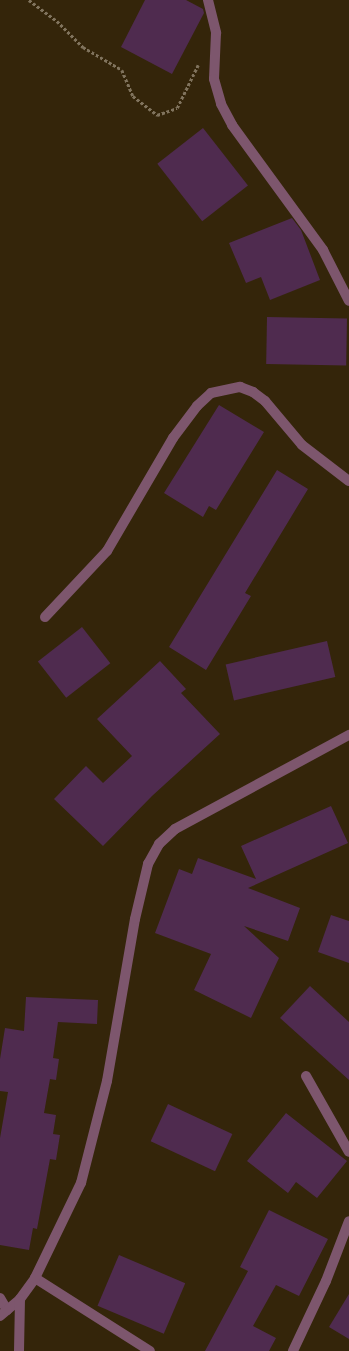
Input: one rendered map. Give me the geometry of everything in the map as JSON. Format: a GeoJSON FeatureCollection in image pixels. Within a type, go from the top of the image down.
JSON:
{"type":"FeatureCollection","features":[{"type":"Feature","properties":{"kind":"street"},"geometry":{"type":"LineString","coordinates":[[208,0],[216,33],[214,79],[221,104],[232,125],[323,250],[349,301]]}},
{"type":"Feature","properties":{"kind":"street"},"geometry":{"type":"LineString","coordinates":[[45,617],[107,551],[173,438],[197,406],[211,393],[240,387],[253,392],[302,445],[349,481]]}},
{"type":"Feature","properties":{"kind":"street"},"geometry":{"type":"LineString","coordinates":[[0,1298],[4,1313],[20,1299],[35,1278],[68,1216],[93,1146],[135,919],[148,864],[159,844],[175,829],[349,735]]}},
{"type":"Feature","properties":{"kind":"street"},"geometry":{"type":"LineString","coordinates":[[306,1076],[349,1152]]}},
{"type":"Feature","properties":{"kind":"street"},"geometry":{"type":"LineString","coordinates":[[293,1351],[326,1281],[349,1221]]}},
{"type":"Feature","properties":{"kind":"street"},"geometry":{"type":"LineString","coordinates":[[35,1278],[150,1351]]}},
{"type":"Feature","properties":{"kind":"street"},"geometry":{"type":"LineString","coordinates":[[19,1351],[20,1299]]}},
{"type":"Feature","properties":{"kind":"path"},"geometry":{"type":"LineString","coordinates":[[29,0],[57,21],[82,47],[122,70],[133,96],[157,115],[177,108],[202,58]]}},
{"type":"Feature","properties":{"kind":"building"},"geometry":{"type":"Polygon","coordinates":[[[145,0],[186,0],[203,9],[204,13],[172,74],[121,47],[145,0]]]}},
{"type":"Feature","properties":{"kind":"building"},"geometry":{"type":"Polygon","coordinates":[[[203,128],[248,186],[202,221],[157,164],[203,128]]]}},
{"type":"Feature","properties":{"kind":"building"},"geometry":{"type":"Polygon","coordinates":[[[292,218],[301,230],[320,280],[270,300],[261,277],[246,283],[229,243],[292,218]]]}},
{"type":"Feature","properties":{"kind":"building"},"geometry":{"type":"Polygon","coordinates":[[[267,317],[347,318],[346,365],[266,364],[267,317]]]}},
{"type":"Feature","properties":{"kind":"building"},"geometry":{"type":"Polygon","coordinates":[[[219,405],[264,432],[216,510],[209,506],[203,517],[164,493],[219,405]]]}},
{"type":"Feature","properties":{"kind":"building"},"geometry":{"type":"Polygon","coordinates":[[[277,470],[308,489],[245,593],[251,596],[206,670],[169,647],[277,470]]]}},
{"type":"Feature","properties":{"kind":"building"},"geometry":{"type":"Polygon","coordinates":[[[82,627],[110,663],[66,698],[38,661],[82,627]]]}},
{"type":"Feature","properties":{"kind":"building"},"geometry":{"type":"Polygon","coordinates":[[[327,641],[335,677],[234,700],[226,664],[327,641]]]}},
{"type":"Feature","properties":{"kind":"building"},"geometry":{"type":"Polygon","coordinates":[[[160,661],[186,689],[181,693],[220,734],[152,796],[103,846],[54,799],[86,766],[103,783],[132,756],[97,719],[160,661]]]}},
{"type":"Feature","properties":{"kind":"building"},"geometry":{"type":"Polygon","coordinates":[[[331,806],[348,843],[248,888],[300,908],[288,941],[244,926],[279,958],[251,1018],[194,990],[211,954],[155,933],[179,869],[192,874],[198,858],[256,879],[241,846],[331,806]]]}},
{"type":"Feature","properties":{"kind":"building"},"geometry":{"type":"Polygon","coordinates":[[[331,915],[349,921],[349,963],[318,952],[331,915]]]}},
{"type":"Feature","properties":{"kind":"building"},"geometry":{"type":"Polygon","coordinates":[[[310,986],[349,1022],[349,1080],[280,1018],[310,986]]]}},
{"type":"Feature","properties":{"kind":"building"},"geometry":{"type":"Polygon","coordinates":[[[26,997],[98,1000],[97,1024],[58,1022],[53,1058],[59,1059],[56,1080],[50,1079],[44,1113],[56,1115],[53,1134],[60,1135],[56,1160],[50,1159],[37,1229],[33,1228],[29,1250],[0,1245],[0,1138],[8,1092],[0,1091],[0,1059],[5,1028],[24,1031],[26,997]]]}},
{"type":"Feature","properties":{"kind":"building"},"geometry":{"type":"Polygon","coordinates":[[[168,1104],[232,1134],[215,1171],[151,1141],[168,1104]]]}},
{"type":"Feature","properties":{"kind":"building"},"geometry":{"type":"Polygon","coordinates":[[[286,1113],[347,1161],[317,1198],[296,1182],[288,1193],[247,1161],[286,1113]]]}},
{"type":"Feature","properties":{"kind":"building"},"geometry":{"type":"Polygon","coordinates":[[[269,1210],[328,1239],[299,1296],[276,1285],[253,1326],[276,1338],[269,1351],[205,1351],[248,1271],[240,1267],[269,1210]]]}},
{"type":"Feature","properties":{"kind":"building"},"geometry":{"type":"Polygon","coordinates":[[[119,1255],[185,1283],[164,1334],[98,1306],[119,1255]]]}},
{"type":"Feature","properties":{"kind":"building"},"geometry":{"type":"Polygon","coordinates":[[[349,1294],[349,1339],[329,1327],[349,1294]]]}}]}
